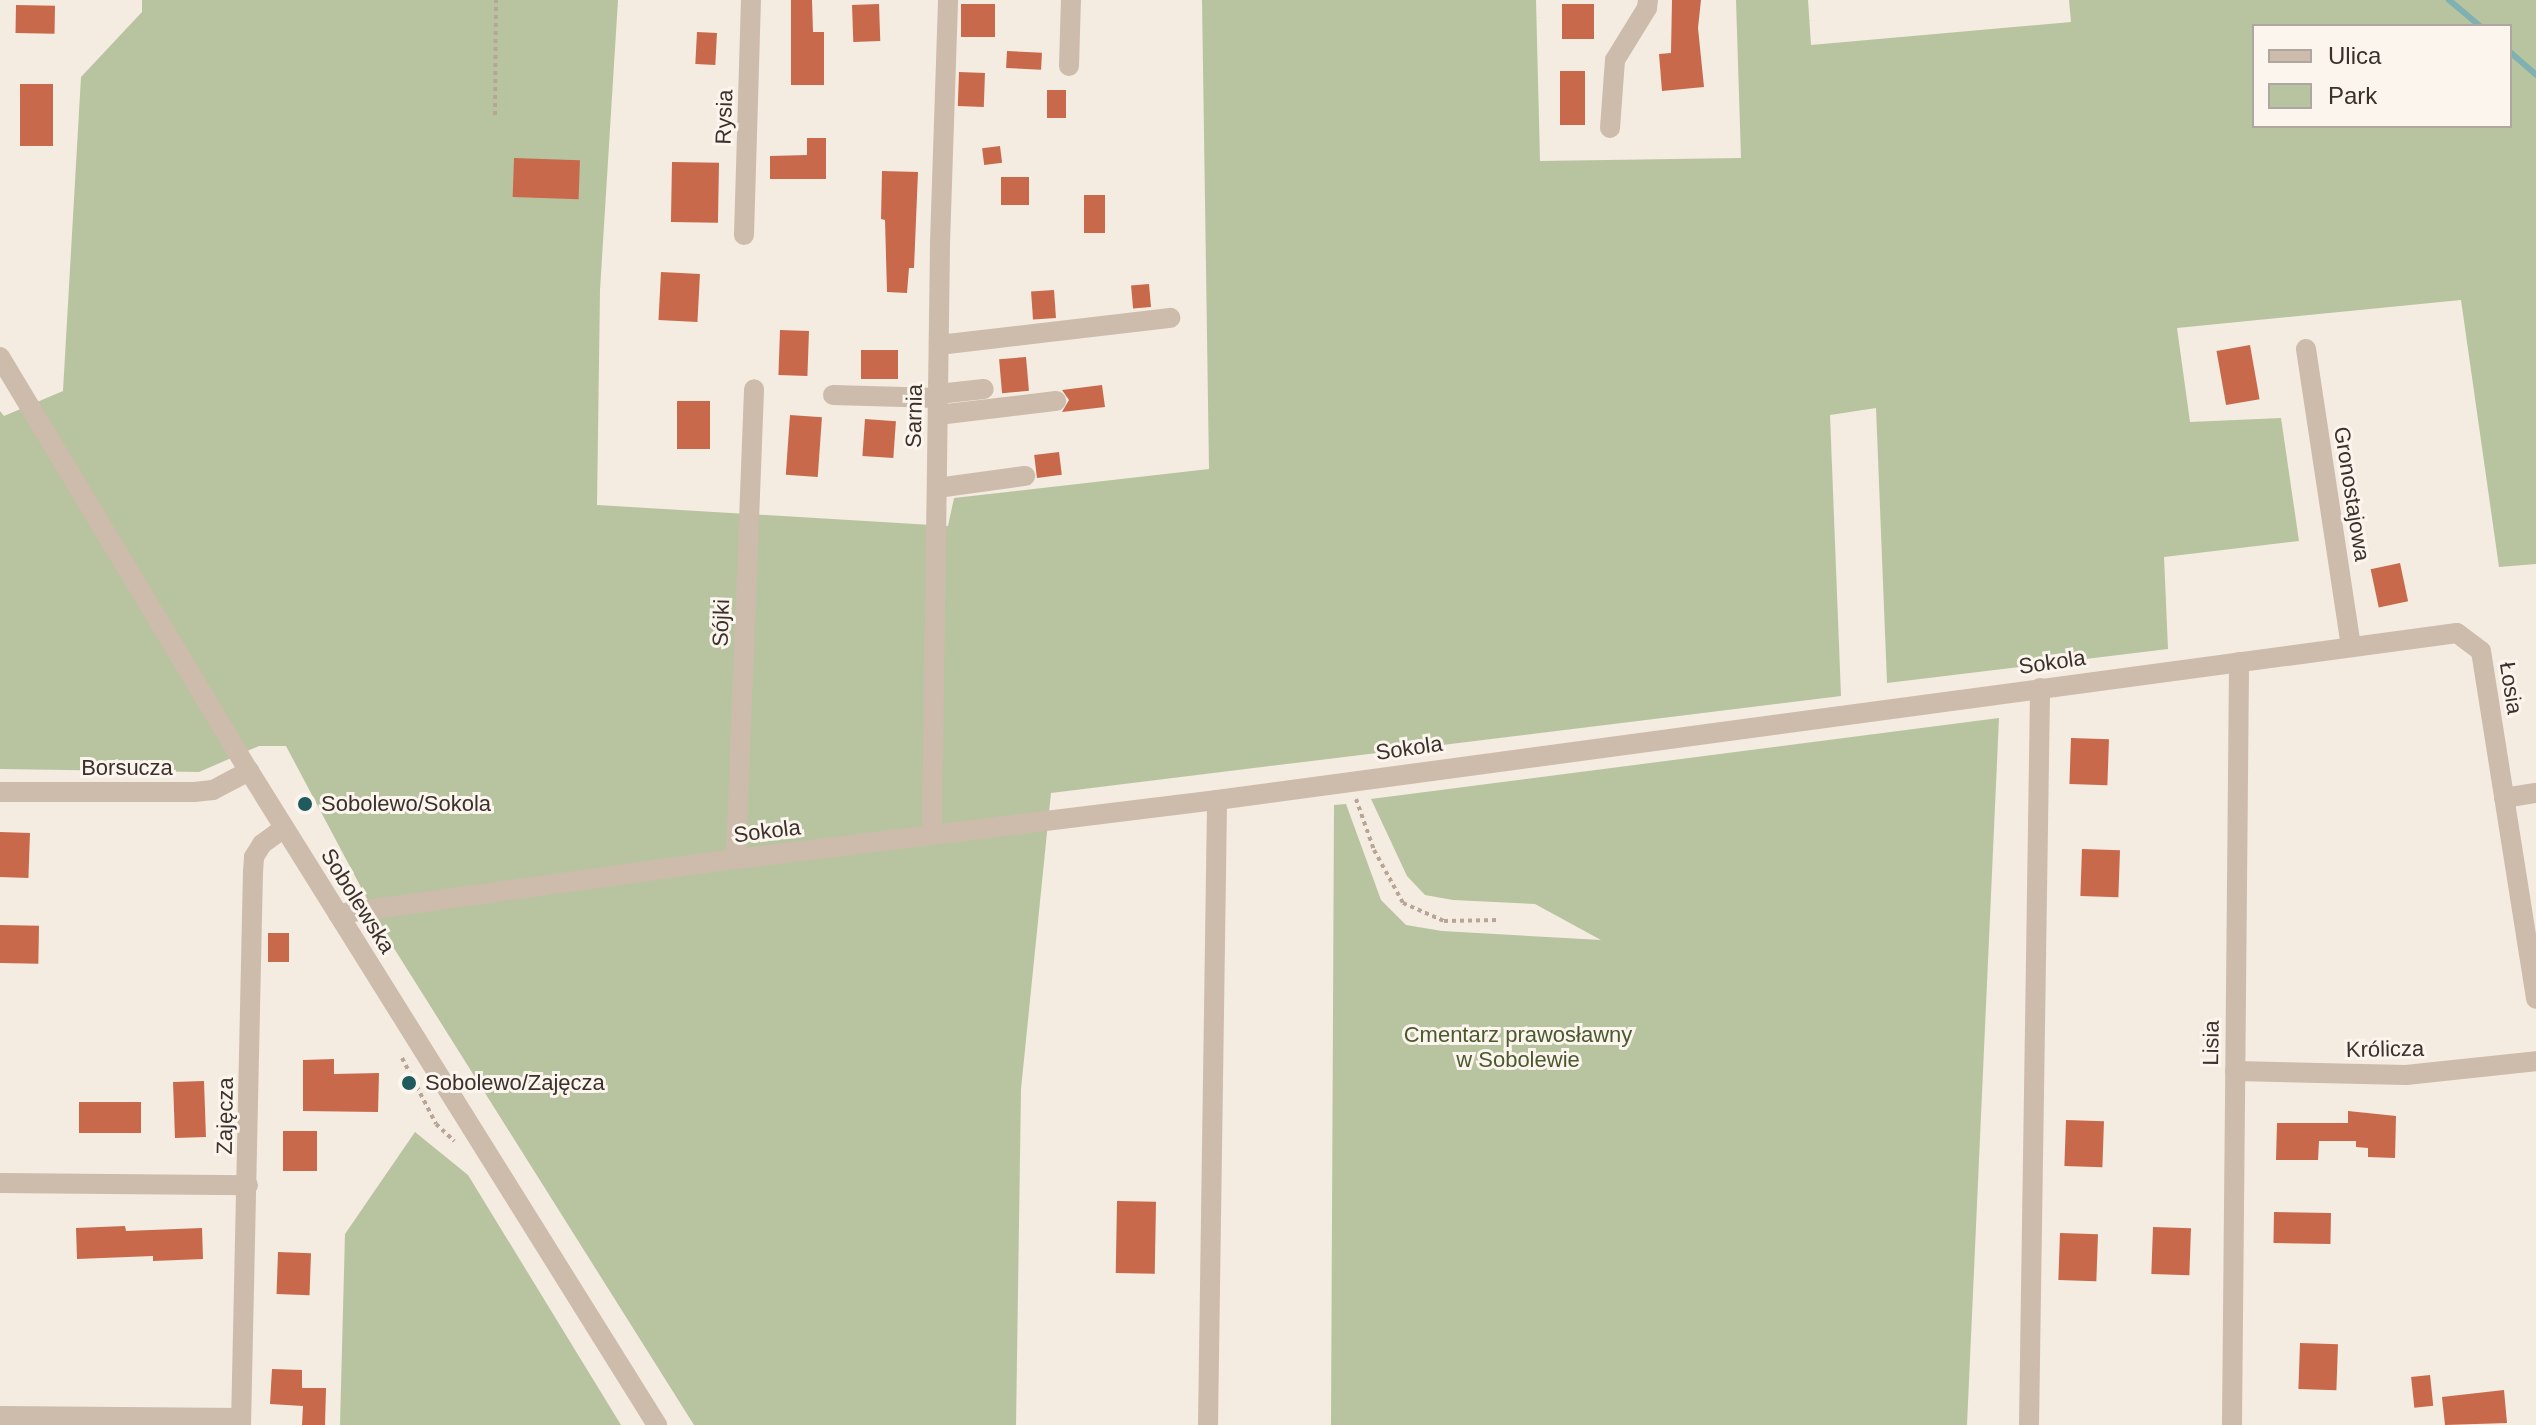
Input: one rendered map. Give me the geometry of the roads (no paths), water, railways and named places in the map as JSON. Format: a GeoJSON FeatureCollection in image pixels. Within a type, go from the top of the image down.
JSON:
{"type":"FeatureCollection","features":[{"type":"Feature","properties":{"kind":"street","name":"Rysia"},"geometry":{"type":"LineString","coordinates":[[744,235],[751,0]]}},
{"type":"Feature","properties":{"kind":"street","name":"Sarnia"},"geometry":{"type":"LineString","coordinates":[[932,833],[948,0]]}},
{"type":"Feature","properties":{"kind":"street"},"geometry":{"type":"LineString","coordinates":[[1069,66],[1071,0]]}},
{"type":"Feature","properties":{"kind":"street"},"geometry":{"type":"LineString","coordinates":[[1610,128],[1615,60],[1647,8],[1648,0]]}},
{"type":"Feature","properties":{"kind":"street"},"geometry":{"type":"LineString","coordinates":[[939,345],[1170,318]]}},
{"type":"Feature","properties":{"kind":"street","name":"Gronostajowa"},"geometry":{"type":"LineString","coordinates":[[2306,349],[2351,645]]}},
{"type":"Feature","properties":{"kind":"street","name":"Sobolewska"},"geometry":{"type":"LineString","coordinates":[[0,357],[284,828],[657,1425]]}},
{"type":"Feature","properties":{"kind":"street","name":"Sójki"},"geometry":{"type":"LineString","coordinates":[[736,859],[754,389]]}},
{"type":"Feature","properties":{"kind":"street"},"geometry":{"type":"LineString","coordinates":[[938,402],[984,389]]}},
{"type":"Feature","properties":{"kind":"street"},"geometry":{"type":"LineString","coordinates":[[833,395],[938,402],[1056,401]]}},
{"type":"Feature","properties":{"kind":"street"},"geometry":{"type":"LineString","coordinates":[[937,488],[1025,476]]}},
{"type":"Feature","properties":{"kind":"street","name":"Sokola"},"geometry":{"type":"LineString","coordinates":[[338,914],[932,833],[1217,800],[2351,645],[2457,633],[2481,651]]}},
{"type":"Feature","properties":{"kind":"street","name":"Łosia"},"geometry":{"type":"LineString","coordinates":[[2481,651],[2534,969],[2536,999]]}},
{"type":"Feature","properties":{"kind":"street","name":"Lisia"},"geometry":{"type":"LineString","coordinates":[[2232,1425],[2239,662]]}},
{"type":"Feature","properties":{"kind":"street"},"geometry":{"type":"LineString","coordinates":[[2029,1425],[2040,688]]}},
{"type":"Feature","properties":{"kind":"street","name":"Borsucza"},"geometry":{"type":"LineString","coordinates":[[0,792],[194,792],[213,790],[249,771]]}},
{"type":"Feature","properties":{"kind":"street"},"geometry":{"type":"LineString","coordinates":[[2504,798],[2536,793]]}},
{"type":"Feature","properties":{"kind":"street"},"geometry":{"type":"LineString","coordinates":[[1208,1425],[1217,800]]}},
{"type":"Feature","properties":{"kind":"street","name":"Zajęcza"},"geometry":{"type":"LineString","coordinates":[[0,1416],[241,1421],[254,857],[262,844],[284,828]]}},
{"type":"Feature","properties":{"kind":"street","name":"Królicza"},"geometry":{"type":"LineString","coordinates":[[2235,1071],[2406,1075],[2536,1061]]}},
{"type":"Feature","properties":{"kind":"street"},"geometry":{"type":"LineString","coordinates":[[0,1183],[248,1185]]}},
{"type":"Feature","properties":{"kind":"waterway"},"geometry":{"type":"LineString","coordinates":[[2449,0],[2478,24]]}},
{"type":"Feature","properties":{"kind":"waterway"},"geometry":{"type":"LineString","coordinates":[[2512,54],[2536,75]]}},
{"type":"Feature","properties":{"kind":"place","name":"Sobolewo/Sokola"},"geometry":{"type":"Point","coordinates":[305,804]}},
{"type":"Feature","properties":{"kind":"place","name":"Sobolewo/Zajęcza"},"geometry":{"type":"Point","coordinates":[409,1083]}},
{"type":"Feature","properties":{"kind":"park label","name":"Cmentarz prawosławny w Sobolewie"},"geometry":{"type":"Point","coordinates":[1518,1046]}}]}
